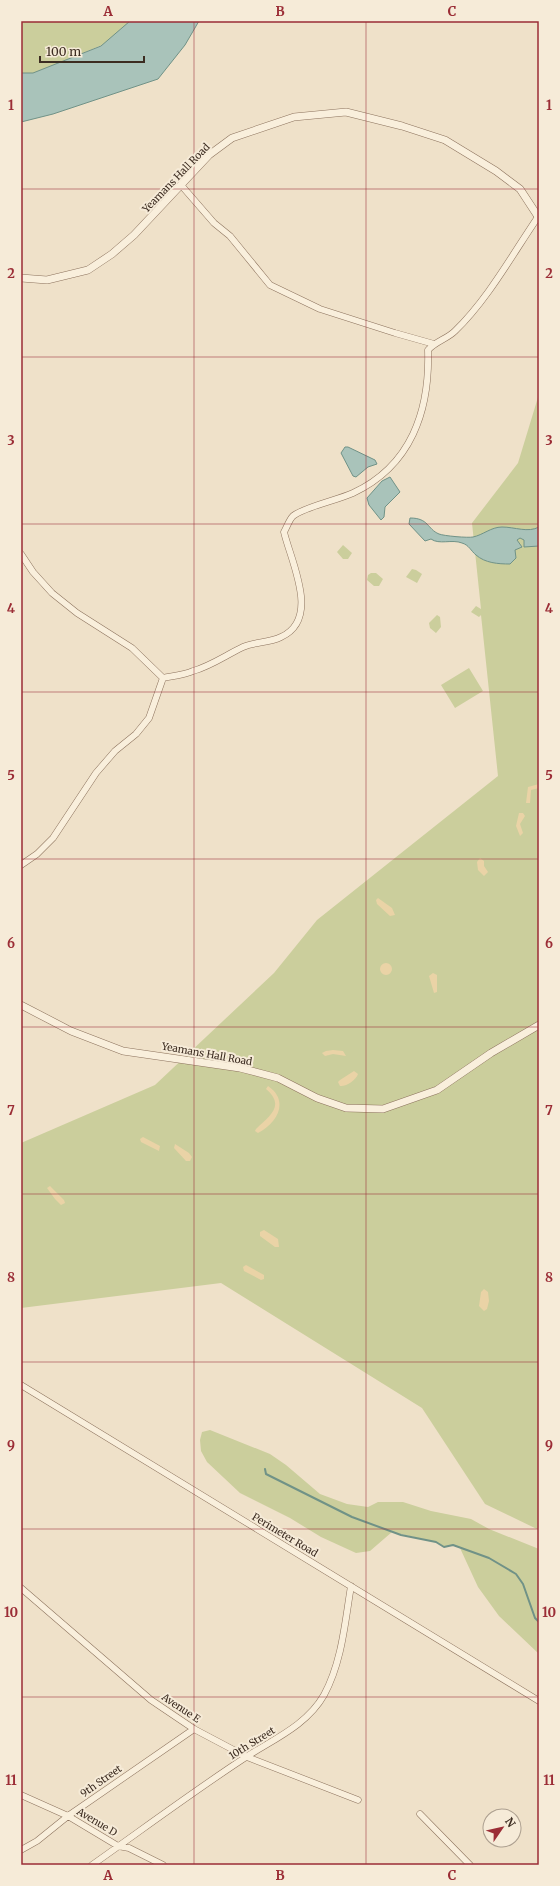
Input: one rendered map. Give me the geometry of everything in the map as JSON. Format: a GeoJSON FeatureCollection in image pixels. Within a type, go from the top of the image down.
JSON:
{"type":"FeatureCollection","features":[{"type":"Feature","properties":{"kind":"street","name":"Yeamans Hall Road"},"geometry":{"type":"LineString","coordinates":[[21,278],[47,280],[88,270],[112,254],[134,235],[209,155],[232,138],[294,117],[346,112],[402,126],[445,140],[496,171],[520,189],[539,218]]}},
{"type":"Feature","properties":{"kind":"street"},"geometry":{"type":"LineString","coordinates":[[181,185],[214,223],[230,236],[270,284],[320,309],[434,344]]}},
{"type":"Feature","properties":{"kind":"street"},"geometry":{"type":"LineString","coordinates":[[163,678],[193,672],[244,647],[282,637],[298,622],[301,613],[302,598],[284,532],[292,517],[302,511],[353,493],[380,477],[402,456],[424,406],[429,375],[428,350],[434,344],[454,333],[472,313],[539,218]]}},
{"type":"Feature","properties":{"kind":"street"},"geometry":{"type":"LineString","coordinates":[[21,554],[33,572],[52,593],[77,613],[132,648],[163,678]]}},
{"type":"Feature","properties":{"kind":"street"},"geometry":{"type":"LineString","coordinates":[[21,865],[37,854],[53,838],[96,773],[115,751],[136,734],[149,718],[163,678]]}},
{"type":"Feature","properties":{"kind":"street","name":"Yeamans Hall Road"},"geometry":{"type":"LineString","coordinates":[[21,1005],[71,1031],[123,1051],[240,1068],[278,1078],[317,1098],[339,1106],[361,1109],[383,1109],[437,1090],[491,1053],[539,1025]]}},
{"type":"Feature","properties":{"kind":"street","name":"Perimeter Road"},"geometry":{"type":"LineString","coordinates":[[21,1385],[539,1701]]}},
{"type":"Feature","properties":{"kind":"street","name":"10th Street"},"geometry":{"type":"LineString","coordinates":[[92,1865],[246,1757],[285,1733],[300,1722],[314,1708],[324,1694],[338,1660],[351,1586]]}},
{"type":"Feature","properties":{"kind":"street","name":"Avenue E"},"geometry":{"type":"LineString","coordinates":[[21,1588],[151,1700],[194,1729],[246,1757],[358,1800]]}},
{"type":"Feature","properties":{"kind":"street","name":"9th Street"},"geometry":{"type":"LineString","coordinates":[[21,1850],[37,1841],[68,1816],[194,1729]]}},
{"type":"Feature","properties":{"kind":"street","name":"Avenue D"},"geometry":{"type":"LineString","coordinates":[[21,1794],[68,1816],[118,1846],[129,1848],[163,1865]]}},
{"type":"Feature","properties":{"kind":"street"},"geometry":{"type":"LineString","coordinates":[[420,1814],[470,1865]]}},
{"type":"Feature","properties":{"kind":"green space"},"geometry":{"type":"Polygon","coordinates":[[[21,21],[154,21],[152,24],[21,79],[21,21]]]}},
{"type":"Feature","properties":{"kind":"green space"},"geometry":{"type":"Polygon","coordinates":[[[539,394],[539,1530],[485,1504],[422,1408],[221,1283],[21,1308],[21,1143],[155,1085],[274,973],[317,920],[498,776],[481,615],[479,617],[471,612],[476,606],[481,609],[472,523],[518,463],[539,394]]]}},
{"type":"Feature","properties":{"kind":"green space"},"geometry":{"type":"Polygon","coordinates":[[[343,545],[352,553],[348,559],[343,559],[337,552],[343,545]]]}},
{"type":"Feature","properties":{"kind":"green space"},"geometry":{"type":"Polygon","coordinates":[[[412,569],[422,574],[417,583],[406,577],[412,569]]]}},
{"type":"Feature","properties":{"kind":"green space"},"geometry":{"type":"Polygon","coordinates":[[[371,573],[376,573],[383,579],[379,586],[374,586],[367,580],[368,575],[371,573]]]}},
{"type":"Feature","properties":{"kind":"green space"},"geometry":{"type":"Polygon","coordinates":[[[437,615],[440,617],[441,627],[436,633],[430,628],[429,623],[437,615]]]}},
{"type":"Feature","properties":{"kind":"green space"},"geometry":{"type":"Polygon","coordinates":[[[469,668],[483,691],[455,708],[441,685],[469,668]]]}},
{"type":"Feature","properties":{"kind":"green space"},"geometry":{"type":"Polygon","coordinates":[[[210,1430],[270,1454],[286,1465],[320,1494],[347,1504],[368,1507],[378,1502],[403,1502],[431,1511],[471,1519],[489,1529],[539,1549],[539,1654],[499,1616],[478,1587],[460,1548],[453,1545],[444,1547],[436,1542],[392,1532],[370,1551],[356,1553],[321,1537],[290,1518],[240,1493],[207,1462],[201,1451],[200,1440],[202,1432],[210,1430]]]}},
{"type":"Feature","properties":{"kind":"sand"},"geometry":{"type":"Polygon","coordinates":[[[539,784],[539,788],[531,790],[530,803],[526,803],[528,787],[539,784]]]}},
{"type":"Feature","properties":{"kind":"sand"},"geometry":{"type":"Polygon","coordinates":[[[519,813],[523,813],[525,816],[520,824],[523,833],[520,836],[516,826],[519,813]]]}},
{"type":"Feature","properties":{"kind":"sand"},"geometry":{"type":"Polygon","coordinates":[[[480,858],[484,861],[484,866],[488,872],[484,876],[478,870],[477,862],[480,858]]]}},
{"type":"Feature","properties":{"kind":"sand"},"geometry":{"type":"Polygon","coordinates":[[[378,898],[392,908],[395,915],[390,916],[377,904],[376,900],[378,898]]]}},
{"type":"Feature","properties":{"kind":"sand"},"geometry":{"type":"Polygon","coordinates":[[[386,963],[390,965],[392,969],[390,973],[386,975],[382,973],[380,969],[382,965],[386,963]]]}},
{"type":"Feature","properties":{"kind":"sand"},"geometry":{"type":"Polygon","coordinates":[[[433,973],[437,975],[437,992],[434,993],[429,976],[433,973]]]}},
{"type":"Feature","properties":{"kind":"sand"},"geometry":{"type":"Polygon","coordinates":[[[333,1050],[343,1051],[346,1056],[333,1054],[325,1056],[322,1053],[333,1050]]]}},
{"type":"Feature","properties":{"kind":"sand"},"geometry":{"type":"Polygon","coordinates":[[[354,1071],[358,1074],[355,1079],[348,1084],[340,1086],[338,1082],[354,1071]]]}},
{"type":"Feature","properties":{"kind":"sand"},"geometry":{"type":"Polygon","coordinates":[[[268,1086],[275,1092],[280,1105],[271,1124],[258,1133],[255,1131],[256,1129],[270,1115],[275,1106],[275,1101],[272,1095],[266,1089],[268,1086]]]}},
{"type":"Feature","properties":{"kind":"sand"},"geometry":{"type":"Polygon","coordinates":[[[143,1137],[160,1146],[159,1151],[141,1142],[140,1139],[143,1137]]]}},
{"type":"Feature","properties":{"kind":"sand"},"geometry":{"type":"Polygon","coordinates":[[[175,1144],[189,1153],[192,1157],[190,1161],[186,1161],[174,1148],[175,1144]]]}},
{"type":"Feature","properties":{"kind":"sand"},"geometry":{"type":"Polygon","coordinates":[[[50,1186],[64,1200],[65,1203],[61,1205],[55,1199],[47,1188],[50,1186]]]}},
{"type":"Feature","properties":{"kind":"sand"},"geometry":{"type":"Polygon","coordinates":[[[264,1230],[278,1239],[279,1247],[275,1247],[260,1236],[260,1232],[264,1230]]]}},
{"type":"Feature","properties":{"kind":"sand"},"geometry":{"type":"Polygon","coordinates":[[[246,1265],[264,1275],[264,1279],[261,1280],[244,1271],[243,1267],[246,1265]]]}},
{"type":"Feature","properties":{"kind":"sand"},"geometry":{"type":"Polygon","coordinates":[[[484,1289],[488,1292],[489,1301],[487,1309],[484,1311],[479,1306],[481,1292],[484,1289]]]}},
{"type":"Feature","properties":{"kind":"water"},"geometry":{"type":"Polygon","coordinates":[[[130,21],[199,21],[185,45],[158,79],[53,114],[21,122],[21,73],[33,73],[101,46],[130,21]]]}},
{"type":"Feature","properties":{"kind":"water"},"geometry":{"type":"Polygon","coordinates":[[[345,447],[375,460],[377,464],[368,467],[356,477],[353,476],[341,453],[345,447]]]}},
{"type":"Feature","properties":{"kind":"water"},"geometry":{"type":"Polygon","coordinates":[[[390,477],[400,492],[385,507],[384,517],[381,520],[369,505],[367,498],[382,481],[390,477]]]}},
{"type":"Feature","properties":{"kind":"water"},"geometry":{"type":"Polygon","coordinates":[[[410,518],[421,520],[439,534],[461,537],[473,537],[498,527],[530,530],[539,527],[539,546],[524,547],[524,540],[520,538],[517,540],[522,547],[515,550],[516,558],[510,564],[501,564],[483,560],[462,543],[438,542],[431,539],[425,541],[409,524],[410,518]]]}},
{"type":"Feature","properties":{"kind":"waterway"},"geometry":{"type":"LineString","coordinates":[[265,1469],[266,1474],[352,1517],[401,1535],[436,1542],[444,1547],[453,1545],[489,1558],[516,1574],[523,1584],[535,1618],[539,1622]]}}]}
